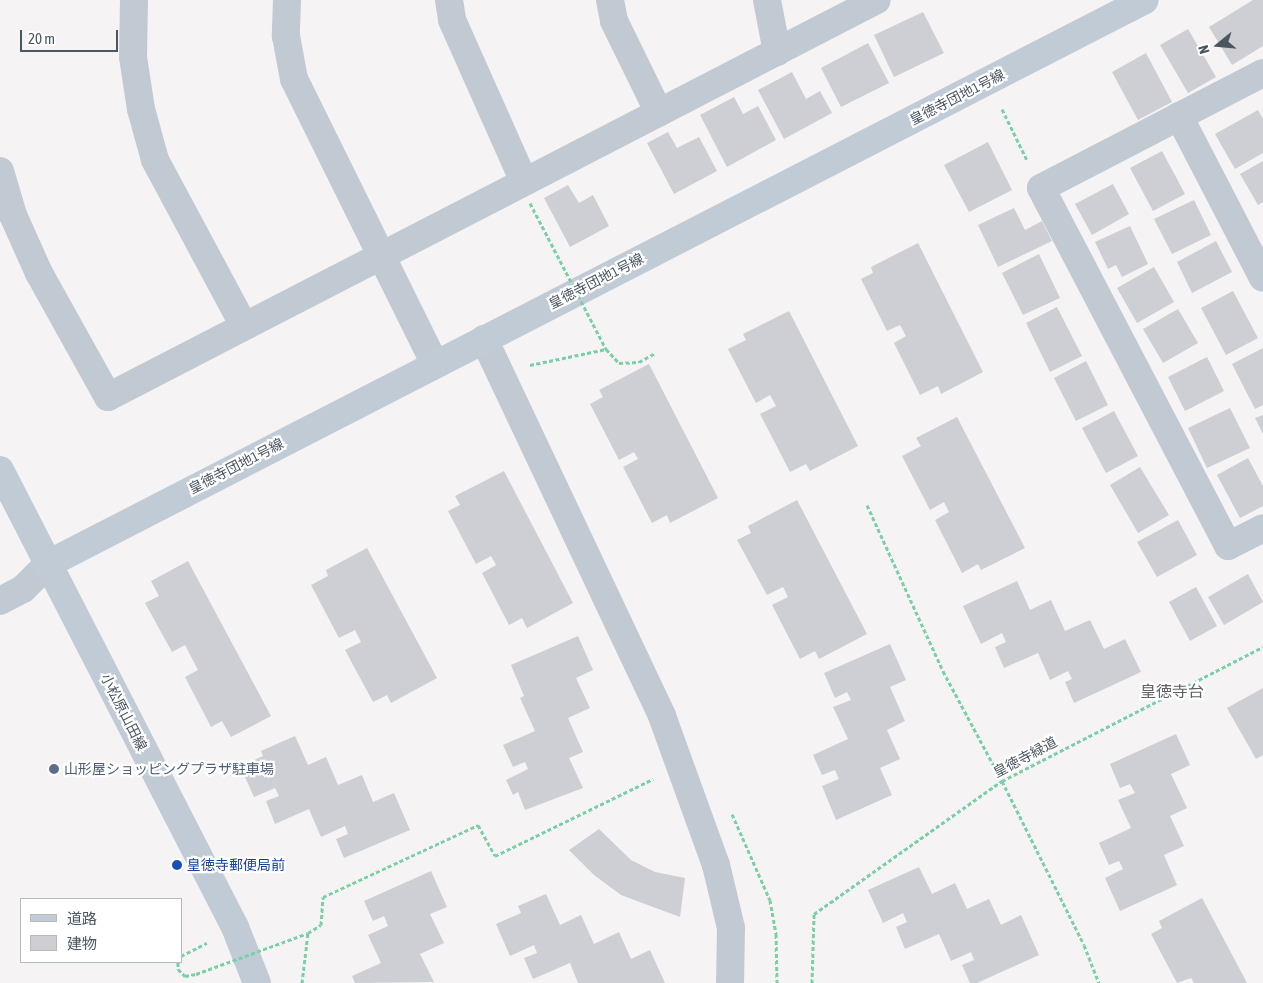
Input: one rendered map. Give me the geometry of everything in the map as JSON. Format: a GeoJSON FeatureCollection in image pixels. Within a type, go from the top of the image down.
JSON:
{"type":"FeatureCollection","features":[{"type":"Feature","properties":{"kind":"street"},"geometry":{"type":"LineString","coordinates":[[134,0],[133,57],[141,109],[155,160],[244,326]]}},
{"type":"Feature","properties":{"kind":"street"},"geometry":{"type":"LineString","coordinates":[[287,0],[286,36],[294,79],[435,364]]}},
{"type":"Feature","properties":{"kind":"street"},"geometry":{"type":"LineString","coordinates":[[449,0],[452,20],[527,192]]}},
{"type":"Feature","properties":{"kind":"street"},"geometry":{"type":"LineString","coordinates":[[610,0],[614,21],[659,113]]}},
{"type":"Feature","properties":{"kind":"street"},"geometry":{"type":"LineString","coordinates":[[766,0],[777,52]]}},
{"type":"Feature","properties":{"kind":"street"},"geometry":{"type":"LineString","coordinates":[[0,171],[14,215],[39,273],[108,397],[382,256],[527,192],[659,113],[877,0]]}},
{"type":"Feature","properties":{"kind":"street","name":"皇徳寺団地1号線"},"geometry":{"type":"LineString","coordinates":[[48,564],[1145,0]]}},
{"type":"Feature","properties":{"kind":"street"},"geometry":{"type":"LineString","coordinates":[[1263,73],[1041,188],[1228,546],[1263,528]]}},
{"type":"Feature","properties":{"kind":"street"},"geometry":{"type":"LineString","coordinates":[[1180,116],[1263,278]]}},
{"type":"Feature","properties":{"kind":"street"},"geometry":{"type":"LineString","coordinates":[[484,339],[662,716],[716,865],[731,928],[730,983]]}},
{"type":"Feature","properties":{"kind":"street","name":"小松原山田線"},"geometry":{"type":"LineString","coordinates":[[0,470],[235,927],[257,983]]}},
{"type":"Feature","properties":{"kind":"street"},"geometry":{"type":"LineString","coordinates":[[0,601],[23,589],[48,564]]}},
{"type":"Feature","properties":{"kind":"path"},"geometry":{"type":"LineString","coordinates":[[1002,109],[1041,188]]}},
{"type":"Feature","properties":{"kind":"path"},"geometry":{"type":"LineString","coordinates":[[527,192],[606,349],[618,363],[638,362],[655,353]]}},
{"type":"Feature","properties":{"kind":"path"},"geometry":{"type":"LineString","coordinates":[[527,366],[606,349]]}},
{"type":"Feature","properties":{"kind":"path"},"geometry":{"type":"LineString","coordinates":[[867,505],[944,671],[1002,781],[1099,983]]}},
{"type":"Feature","properties":{"kind":"path","name":"皇徳寺緑道"},"geometry":{"type":"LineString","coordinates":[[812,983],[814,914],[1002,781],[1263,647]]}},
{"type":"Feature","properties":{"kind":"path"},"geometry":{"type":"LineString","coordinates":[[178,963],[178,970],[185,976],[196,974],[308,933],[321,925],[323,897],[478,825],[495,856],[680,765]]}},
{"type":"Feature","properties":{"kind":"path"},"geometry":{"type":"LineString","coordinates":[[765,889],[776,934],[777,983]]}},
{"type":"Feature","properties":{"kind":"path"},"geometry":{"type":"LineString","coordinates":[[302,983],[308,933]]}},
{"type":"Feature","properties":{"kind":"path"},"geometry":{"type":"LineString","coordinates":[[182,956],[207,943]]}},
{"type":"Feature","properties":{"kind":"building"},"geometry":{"type":"Polygon","coordinates":[[[1253,0],[1263,0],[1263,46],[1232,65],[1209,27],[1253,0]]]}},
{"type":"Feature","properties":{"kind":"building"},"geometry":{"type":"Polygon","coordinates":[[[923,12],[944,53],[894,77],[874,35],[923,12]]]}},
{"type":"Feature","properties":{"kind":"building"},"geometry":{"type":"Polygon","coordinates":[[[1188,29],[1216,77],[1188,93],[1160,45],[1188,29]]]}},
{"type":"Feature","properties":{"kind":"building"},"geometry":{"type":"Polygon","coordinates":[[[868,43],[889,83],[841,107],[821,68],[868,43]]]}},
{"type":"Feature","properties":{"kind":"building"},"geometry":{"type":"Polygon","coordinates":[[[1146,53],[1172,102],[1138,120],[1112,72],[1146,53]]]}},
{"type":"Feature","properties":{"kind":"building"},"geometry":{"type":"Polygon","coordinates":[[[792,72],[806,99],[820,91],[832,113],[784,139],[758,90],[792,72]]]}},
{"type":"Feature","properties":{"kind":"building"},"geometry":{"type":"Polygon","coordinates":[[[734,97],[743,114],[758,106],[776,140],[727,167],[700,115],[734,97]]]}},
{"type":"Feature","properties":{"kind":"building"},"geometry":{"type":"Polygon","coordinates":[[[1258,110],[1263,119],[1263,153],[1235,169],[1215,134],[1258,110]]]}},
{"type":"Feature","properties":{"kind":"building"},"geometry":{"type":"Polygon","coordinates":[[[668,132],[677,148],[699,137],[717,171],[674,194],[647,143],[668,132]]]}},
{"type":"Feature","properties":{"kind":"building"},"geometry":{"type":"Polygon","coordinates":[[[988,142],[1012,190],[969,212],[944,165],[988,142]]]}},
{"type":"Feature","properties":{"kind":"building"},"geometry":{"type":"Polygon","coordinates":[[[1162,151],[1185,194],[1153,211],[1130,168],[1162,151]]]}},
{"type":"Feature","properties":{"kind":"building"},"geometry":{"type":"Polygon","coordinates":[[[1263,161],[1263,202],[1258,205],[1240,174],[1263,161]]]}},
{"type":"Feature","properties":{"kind":"building"},"geometry":{"type":"Polygon","coordinates":[[[1113,184],[1129,214],[1092,235],[1075,204],[1113,184]]]}},
{"type":"Feature","properties":{"kind":"building"},"geometry":{"type":"Polygon","coordinates":[[[568,185],[579,203],[593,195],[609,226],[570,247],[544,198],[568,185]]]}},
{"type":"Feature","properties":{"kind":"building"},"geometry":{"type":"Polygon","coordinates":[[[1194,200],[1211,235],[1172,254],[1154,219],[1194,200]]]}},
{"type":"Feature","properties":{"kind":"building"},"geometry":{"type":"Polygon","coordinates":[[[1014,208],[1025,230],[1042,221],[1052,241],[998,267],[978,225],[1014,208]]]}},
{"type":"Feature","properties":{"kind":"building"},"geometry":{"type":"Polygon","coordinates":[[[1130,226],[1148,264],[1122,277],[1116,265],[1108,269],[1095,242],[1130,226]]]}},
{"type":"Feature","properties":{"kind":"building"},"geometry":{"type":"Polygon","coordinates":[[[1216,241],[1232,272],[1192,293],[1177,262],[1216,241]]]}},
{"type":"Feature","properties":{"kind":"building"},"geometry":{"type":"Polygon","coordinates":[[[918,243],[983,372],[941,394],[938,386],[920,395],[894,343],[906,336],[900,325],[887,331],[861,279],[873,273],[871,267],[918,243]]]}},
{"type":"Feature","properties":{"kind":"building"},"geometry":{"type":"Polygon","coordinates":[[[1039,254],[1060,298],[1023,315],[1002,273],[1039,254]]]}},
{"type":"Feature","properties":{"kind":"building"},"geometry":{"type":"Polygon","coordinates":[[[1154,267],[1174,302],[1137,323],[1117,288],[1154,267]]]}},
{"type":"Feature","properties":{"kind":"building"},"geometry":{"type":"Polygon","coordinates":[[[1233,291],[1258,338],[1226,355],[1201,308],[1233,291]]]}},
{"type":"Feature","properties":{"kind":"building"},"geometry":{"type":"Polygon","coordinates":[[[1057,307],[1082,356],[1050,372],[1026,323],[1057,307]]]}},
{"type":"Feature","properties":{"kind":"building"},"geometry":{"type":"Polygon","coordinates":[[[1178,309],[1198,343],[1163,363],[1143,329],[1178,309]]]}},
{"type":"Feature","properties":{"kind":"building"},"geometry":{"type":"Polygon","coordinates":[[[789,311],[858,446],[810,471],[806,464],[790,472],[760,414],[776,406],[770,395],[756,403],[728,349],[746,340],[743,334],[789,311]]]}},
{"type":"Feature","properties":{"kind":"building"},"geometry":{"type":"Polygon","coordinates":[[[1263,348],[1263,405],[1255,409],[1232,364],[1263,348]]]}},
{"type":"Feature","properties":{"kind":"building"},"geometry":{"type":"Polygon","coordinates":[[[1207,357],[1224,391],[1185,411],[1168,377],[1207,357]]]}},
{"type":"Feature","properties":{"kind":"building"},"geometry":{"type":"Polygon","coordinates":[[[1086,361],[1108,405],[1076,421],[1054,378],[1086,361]]]}},
{"type":"Feature","properties":{"kind":"building"},"geometry":{"type":"Polygon","coordinates":[[[649,364],[718,498],[670,523],[667,515],[652,523],[623,467],[638,459],[634,452],[619,460],[590,404],[603,397],[599,390],[649,364]]]}},
{"type":"Feature","properties":{"kind":"building"},"geometry":{"type":"Polygon","coordinates":[[[1230,408],[1250,448],[1207,468],[1188,428],[1230,408]]]}},
{"type":"Feature","properties":{"kind":"building"},"geometry":{"type":"Polygon","coordinates":[[[1114,411],[1138,456],[1106,473],[1082,428],[1114,411]]]}},
{"type":"Feature","properties":{"kind":"building"},"geometry":{"type":"Polygon","coordinates":[[[1263,415],[1263,434],[1255,418],[1263,415]]]}},
{"type":"Feature","properties":{"kind":"building"},"geometry":{"type":"Polygon","coordinates":[[[957,417],[1025,548],[981,570],[978,564],[962,573],[935,520],[949,512],[944,502],[930,510],[902,456],[921,446],[916,438],[957,417]]]}},
{"type":"Feature","properties":{"kind":"building"},"geometry":{"type":"Polygon","coordinates":[[[1248,458],[1263,486],[1263,506],[1240,518],[1217,475],[1248,458]]]}},
{"type":"Feature","properties":{"kind":"building"},"geometry":{"type":"Polygon","coordinates":[[[1140,467],[1169,515],[1138,533],[1110,485],[1140,467]]]}},
{"type":"Feature","properties":{"kind":"building"},"geometry":{"type":"Polygon","coordinates":[[[504,471],[573,603],[527,628],[522,618],[509,625],[482,573],[496,565],[491,556],[476,564],[448,511],[460,505],[455,496],[504,471]]]}},
{"type":"Feature","properties":{"kind":"building"},"geometry":{"type":"Polygon","coordinates":[[[797,500],[867,634],[819,659],[815,651],[800,659],[772,605],[788,597],[783,587],[767,595],[737,540],[751,533],[748,526],[797,500]]]}},
{"type":"Feature","properties":{"kind":"building"},"geometry":{"type":"Polygon","coordinates":[[[1178,520],[1197,555],[1157,577],[1137,542],[1178,520]]]}},
{"type":"Feature","properties":{"kind":"building"},"geometry":{"type":"Polygon","coordinates":[[[367,548],[437,678],[391,703],[387,695],[373,702],[345,650],[361,642],[355,630],[339,638],[311,585],[328,576],[326,570],[367,548]]]}},
{"type":"Feature","properties":{"kind":"building"},"geometry":{"type":"Polygon","coordinates":[[[188,561],[271,716],[231,737],[222,721],[211,727],[185,677],[198,670],[185,645],[172,652],[145,603],[159,596],[151,581],[188,561]]]}},
{"type":"Feature","properties":{"kind":"building"},"geometry":{"type":"Polygon","coordinates":[[[1248,574],[1263,602],[1224,625],[1208,597],[1248,574]]]}},
{"type":"Feature","properties":{"kind":"building"},"geometry":{"type":"Polygon","coordinates":[[[1017,581],[1030,610],[1051,600],[1065,631],[1090,620],[1104,649],[1125,639],[1141,672],[1074,703],[1065,682],[1072,679],[1068,671],[1050,680],[1038,653],[1004,668],[995,647],[1006,642],[1002,633],[981,644],[963,606],[1017,581]]]}},
{"type":"Feature","properties":{"kind":"building"},"geometry":{"type":"Polygon","coordinates":[[[1196,587],[1217,626],[1190,641],[1169,602],[1196,587]]]}},
{"type":"Feature","properties":{"kind":"building"},"geometry":{"type":"Polygon","coordinates":[[[578,636],[593,670],[576,678],[590,708],[568,718],[583,752],[569,758],[583,788],[525,810],[518,792],[513,795],[506,780],[528,769],[525,762],[513,767],[503,745],[535,731],[520,698],[524,696],[511,665],[578,636]]]}},
{"type":"Feature","properties":{"kind":"building"},"geometry":{"type":"Polygon","coordinates":[[[890,644],[906,680],[890,687],[905,721],[887,730],[900,759],[880,768],[892,795],[836,820],[822,786],[839,779],[835,770],[822,775],[813,755],[848,739],[833,707],[851,700],[847,692],[835,698],[824,673],[890,644]]]}},
{"type":"Feature","properties":{"kind":"building"},"geometry":{"type":"Polygon","coordinates":[[[1263,688],[1263,755],[1256,759],[1227,708],[1263,688]]]}},
{"type":"Feature","properties":{"kind":"building"},"geometry":{"type":"Polygon","coordinates":[[[1176,734],[1190,765],[1171,774],[1187,808],[1170,816],[1184,846],[1164,855],[1177,885],[1120,911],[1105,878],[1123,869],[1119,861],[1109,865],[1099,843],[1131,828],[1118,800],[1135,793],[1130,784],[1120,788],[1110,764],[1176,734]]]}},
{"type":"Feature","properties":{"kind":"building"},"geometry":{"type":"Polygon","coordinates":[[[295,736],[308,765],[326,757],[338,785],[362,775],[373,802],[394,793],[410,830],[344,858],[336,839],[348,834],[345,826],[321,837],[309,809],[275,824],[266,801],[279,796],[275,788],[254,797],[240,766],[263,756],[261,751],[295,736]]]}},
{"type":"Feature","properties":{"kind":"building"},"geometry":{"type":"Polygon","coordinates":[[[599,829],[631,860],[655,872],[685,878],[680,917],[621,895],[594,875],[569,850],[599,829]]]}},
{"type":"Feature","properties":{"kind":"building"},"geometry":{"type":"Polygon","coordinates":[[[919,867],[932,894],[955,883],[967,909],[989,899],[1001,925],[1021,915],[1039,955],[977,983],[970,983],[962,965],[974,960],[971,952],[951,961],[939,934],[905,949],[896,927],[907,922],[903,913],[883,923],[868,890],[919,867]]]}},
{"type":"Feature","properties":{"kind":"building"},"geometry":{"type":"Polygon","coordinates":[[[431,871],[447,907],[430,914],[444,943],[420,954],[434,982],[355,983],[352,976],[381,963],[368,935],[388,926],[384,916],[373,921],[364,901],[431,871]]]}},
{"type":"Feature","properties":{"kind":"building"},"geometry":{"type":"Polygon","coordinates":[[[546,894],[560,925],[581,915],[594,944],[619,932],[631,959],[650,950],[665,983],[578,983],[570,963],[533,979],[524,958],[537,953],[534,945],[510,956],[496,924],[521,913],[518,906],[546,894]]]}},
{"type":"Feature","properties":{"kind":"building"},"geometry":{"type":"Polygon","coordinates":[[[1202,898],[1247,983],[1194,983],[1191,978],[1177,983],[1151,934],[1162,928],[1159,921],[1202,898]]]}},
{"type":"Feature","properties":{"kind":"place","name":"山形屋ショッピングプラザ駐車場"},"geometry":{"type":"Point","coordinates":[54,769]}},
{"type":"Feature","properties":{"kind":"place","name":"皇徳寺郵便局前"},"geometry":{"type":"Point","coordinates":[177,865]}},
{"type":"Feature","properties":{"kind":"district","name":"皇徳寺台"},"geometry":{"type":"Point","coordinates":[1172,691]}}]}
